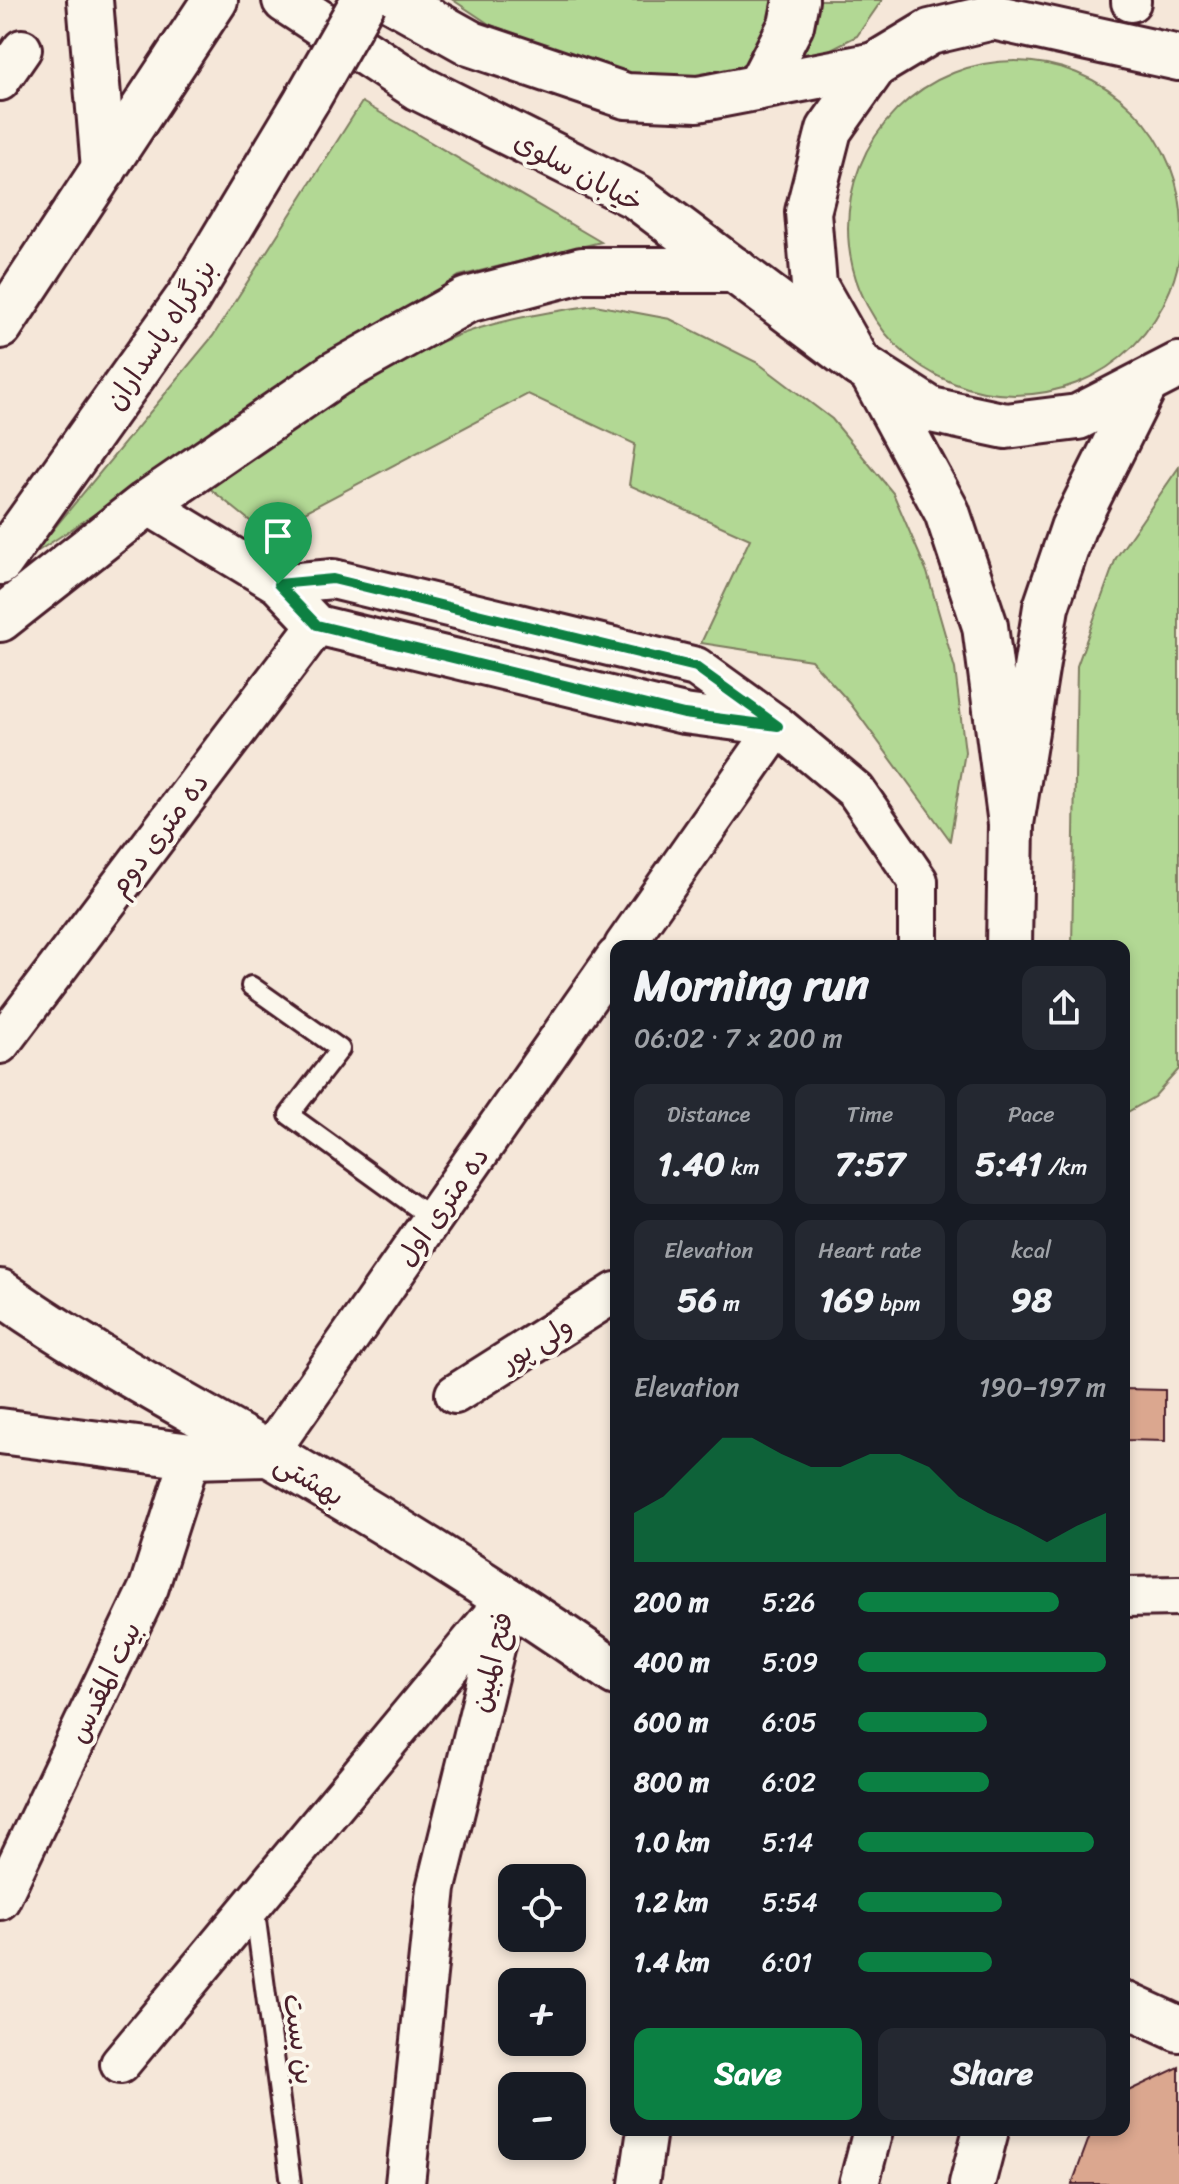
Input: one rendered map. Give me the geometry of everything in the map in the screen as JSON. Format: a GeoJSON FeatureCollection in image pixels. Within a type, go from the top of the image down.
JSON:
{"type":"FeatureCollection","features":[{"type":"Feature","properties":{"kind":"main road"},"geometry":{"type":"LineString","coordinates":[[90,0],[104,169]]}},
{"type":"Feature","properties":{"kind":"main road","name":"خیابان سلوی"},"geometry":{"type":"LineString","coordinates":[[285,0],[419,88],[637,197],[865,369],[931,410],[1006,426],[1078,417],[1162,374]]}},
{"type":"Feature","properties":{"kind":"main road","name":"بزرگراه پاسداران"},"geometry":{"type":"LineString","coordinates":[[0,562],[188,298],[364,0]]}},
{"type":"Feature","properties":{"kind":"main road"},"geometry":{"type":"LineString","coordinates":[[393,0],[472,44],[626,96],[698,99],[875,65],[930,32],[985,8],[1179,58]]}},
{"type":"Feature","properties":{"kind":"main road"},"geometry":{"type":"LineString","coordinates":[[759,87],[791,25],[796,0]]}},
{"type":"Feature","properties":{"kind":"main road"},"geometry":{"type":"LineString","coordinates":[[0,326],[210,8]]}},
{"type":"Feature","properties":{"kind":"main road"},"geometry":{"type":"LineString","coordinates":[[875,65],[829,130],[808,212],[814,285],[947,512],[985,626],[1011,824]]}},
{"type":"Feature","properties":{"kind":"main road"},"geometry":{"type":"LineString","coordinates":[[0,619],[146,504],[335,374],[467,300],[582,270],[735,270]]}},
{"type":"Feature","properties":{"kind":"main road"},"geometry":{"type":"LineString","coordinates":[[1009,940],[1011,824],[1046,607],[1073,528],[1162,374]]}},
{"type":"Feature","properties":{"kind":"main road","name":"بهشتی"},"geometry":{"type":"LineString","coordinates":[[0,1292],[69,1340],[508,1597],[610,1669]]}},
{"type":"Feature","properties":{"kind":"main road"},"geometry":{"type":"LineString","coordinates":[[0,1431],[191,1456],[268,1454]]}},
{"type":"Feature","properties":{"kind":"main road"},"geometry":{"type":"LineString","coordinates":[[1130,2007],[1179,2032]]}},
{"type":"Feature","properties":{"kind":"main road"},"geometry":{"type":"LineString","coordinates":[[1130,2037],[1179,2032]]}},
{"type":"Feature","properties":{"kind":"main road"},"geometry":{"type":"LineString","coordinates":[[972,2184],[986,2136]]}},
{"type":"Feature","properties":{"kind":"street"},"geometry":{"type":"LineString","coordinates":[[0,81],[22,49]]}},
{"type":"Feature","properties":{"kind":"street"},"geometry":{"type":"LineString","coordinates":[[146,504],[278,584],[317,625],[684,714],[778,726]]}},
{"type":"Feature","properties":{"kind":"street"},"geometry":{"type":"LineString","coordinates":[[278,584],[333,579],[696,667],[778,726],[856,791],[918,881],[918,940]]}},
{"type":"Feature","properties":{"kind":"street","name":"ده متری دوم"},"geometry":{"type":"LineString","coordinates":[[0,1044],[317,625]]}},
{"type":"Feature","properties":{"kind":"street"},"geometry":{"type":"LineString","coordinates":[[628,940],[778,726]]}},
{"type":"Feature","properties":{"kind":"street","name":"ده متری اول"},"geometry":{"type":"LineString","coordinates":[[268,1454],[610,966]]}},
{"type":"Feature","properties":{"kind":"street","name":"ولی پور"},"geometry":{"type":"LineString","coordinates":[[455,1394],[610,1296]]}},
{"type":"Feature","properties":{"kind":"street","name":"بیت المقدس"},"geometry":{"type":"LineString","coordinates":[[0,1900],[149,1587],[191,1456]]}},
{"type":"Feature","properties":{"kind":"street"},"geometry":{"type":"LineString","coordinates":[[1130,1597],[1179,1596]]}},
{"type":"Feature","properties":{"kind":"street","name":"فتح المبین"},"geometry":{"type":"LineString","coordinates":[[120,2064],[508,1597]]}},
{"type":"Feature","properties":{"kind":"street","name":"فتح المبین"},"geometry":{"type":"LineString","coordinates":[[405,2184],[436,1888],[508,1597]]}},
{"type":"Feature","properties":{"kind":"street"},"geometry":{"type":"LineString","coordinates":[[639,2184],[646,2136]]}},
{"type":"Feature","properties":{"kind":"street"},"geometry":{"type":"LineString","coordinates":[[859,2184],[871,2136]]}},
{"type":"Feature","properties":{"kind":"lane"},"geometry":{"type":"LineString","coordinates":[[251,986],[340,1049],[289,1115],[433,1219]]}},
{"type":"Feature","properties":{"kind":"lane","name":"بن بست"},"geometry":{"type":"LineString","coordinates":[[254,1902],[291,2184]]}},
{"type":"Feature","properties":{"kind":"green space"},"geometry":{"type":"Polygon","coordinates":[[[453,0],[882,0],[857,36],[817,56],[705,76],[652,78],[571,60],[513,40],[453,0]]]}},
{"type":"Feature","properties":{"kind":"green space"},"geometry":{"type":"Polygon","coordinates":[[[999,61],[1031,61],[1064,68],[1108,89],[1133,110],[1154,135],[1170,164],[1179,195],[1179,261],[1170,292],[1154,321],[1121,357],[1094,376],[1064,388],[1031,395],[999,395],[966,388],[936,376],[909,357],[886,334],[867,307],[855,277],[848,244],[848,212],[855,179],[867,149],[886,122],[909,99],[936,80],[966,68],[999,61]]]}},
{"type":"Feature","properties":{"kind":"green space"},"geometry":{"type":"Polygon","coordinates":[[[362,102],[601,242],[459,276],[32,555],[213,336],[362,102]]]}},
{"type":"Feature","properties":{"kind":"green space"},"geometry":{"type":"Polygon","coordinates":[[[595,305],[670,319],[758,363],[832,419],[893,493],[927,572],[955,669],[965,752],[950,840],[850,703],[811,660],[701,643],[750,539],[629,485],[635,444],[528,394],[265,533],[208,487],[351,390],[410,356],[498,323],[595,305]]]}},
{"type":"Feature","properties":{"kind":"green space"},"geometry":{"type":"Polygon","coordinates":[[[1179,467],[1179,1069],[1154,1097],[1130,1111],[1130,940],[1072,940],[1077,666],[1116,558],[1179,467]]]}},
{"type":"Feature","properties":{"kind":"building"},"geometry":{"type":"Polygon","coordinates":[[[1130,1389],[1165,1390],[1165,1441],[1130,1440],[1130,1389]]]}},
{"type":"Feature","properties":{"kind":"building"},"geometry":{"type":"Polygon","coordinates":[[[1179,2067],[1179,2184],[1072,2184],[1090,2136],[1130,2136],[1130,2090],[1179,2067]]]}},
{"type":"Feature","properties":{"kind":"route"},"geometry":{"type":"LineString","coordinates":[[333,579],[696,667],[778,726],[684,714],[317,625],[278,584],[333,579]]}}]}
